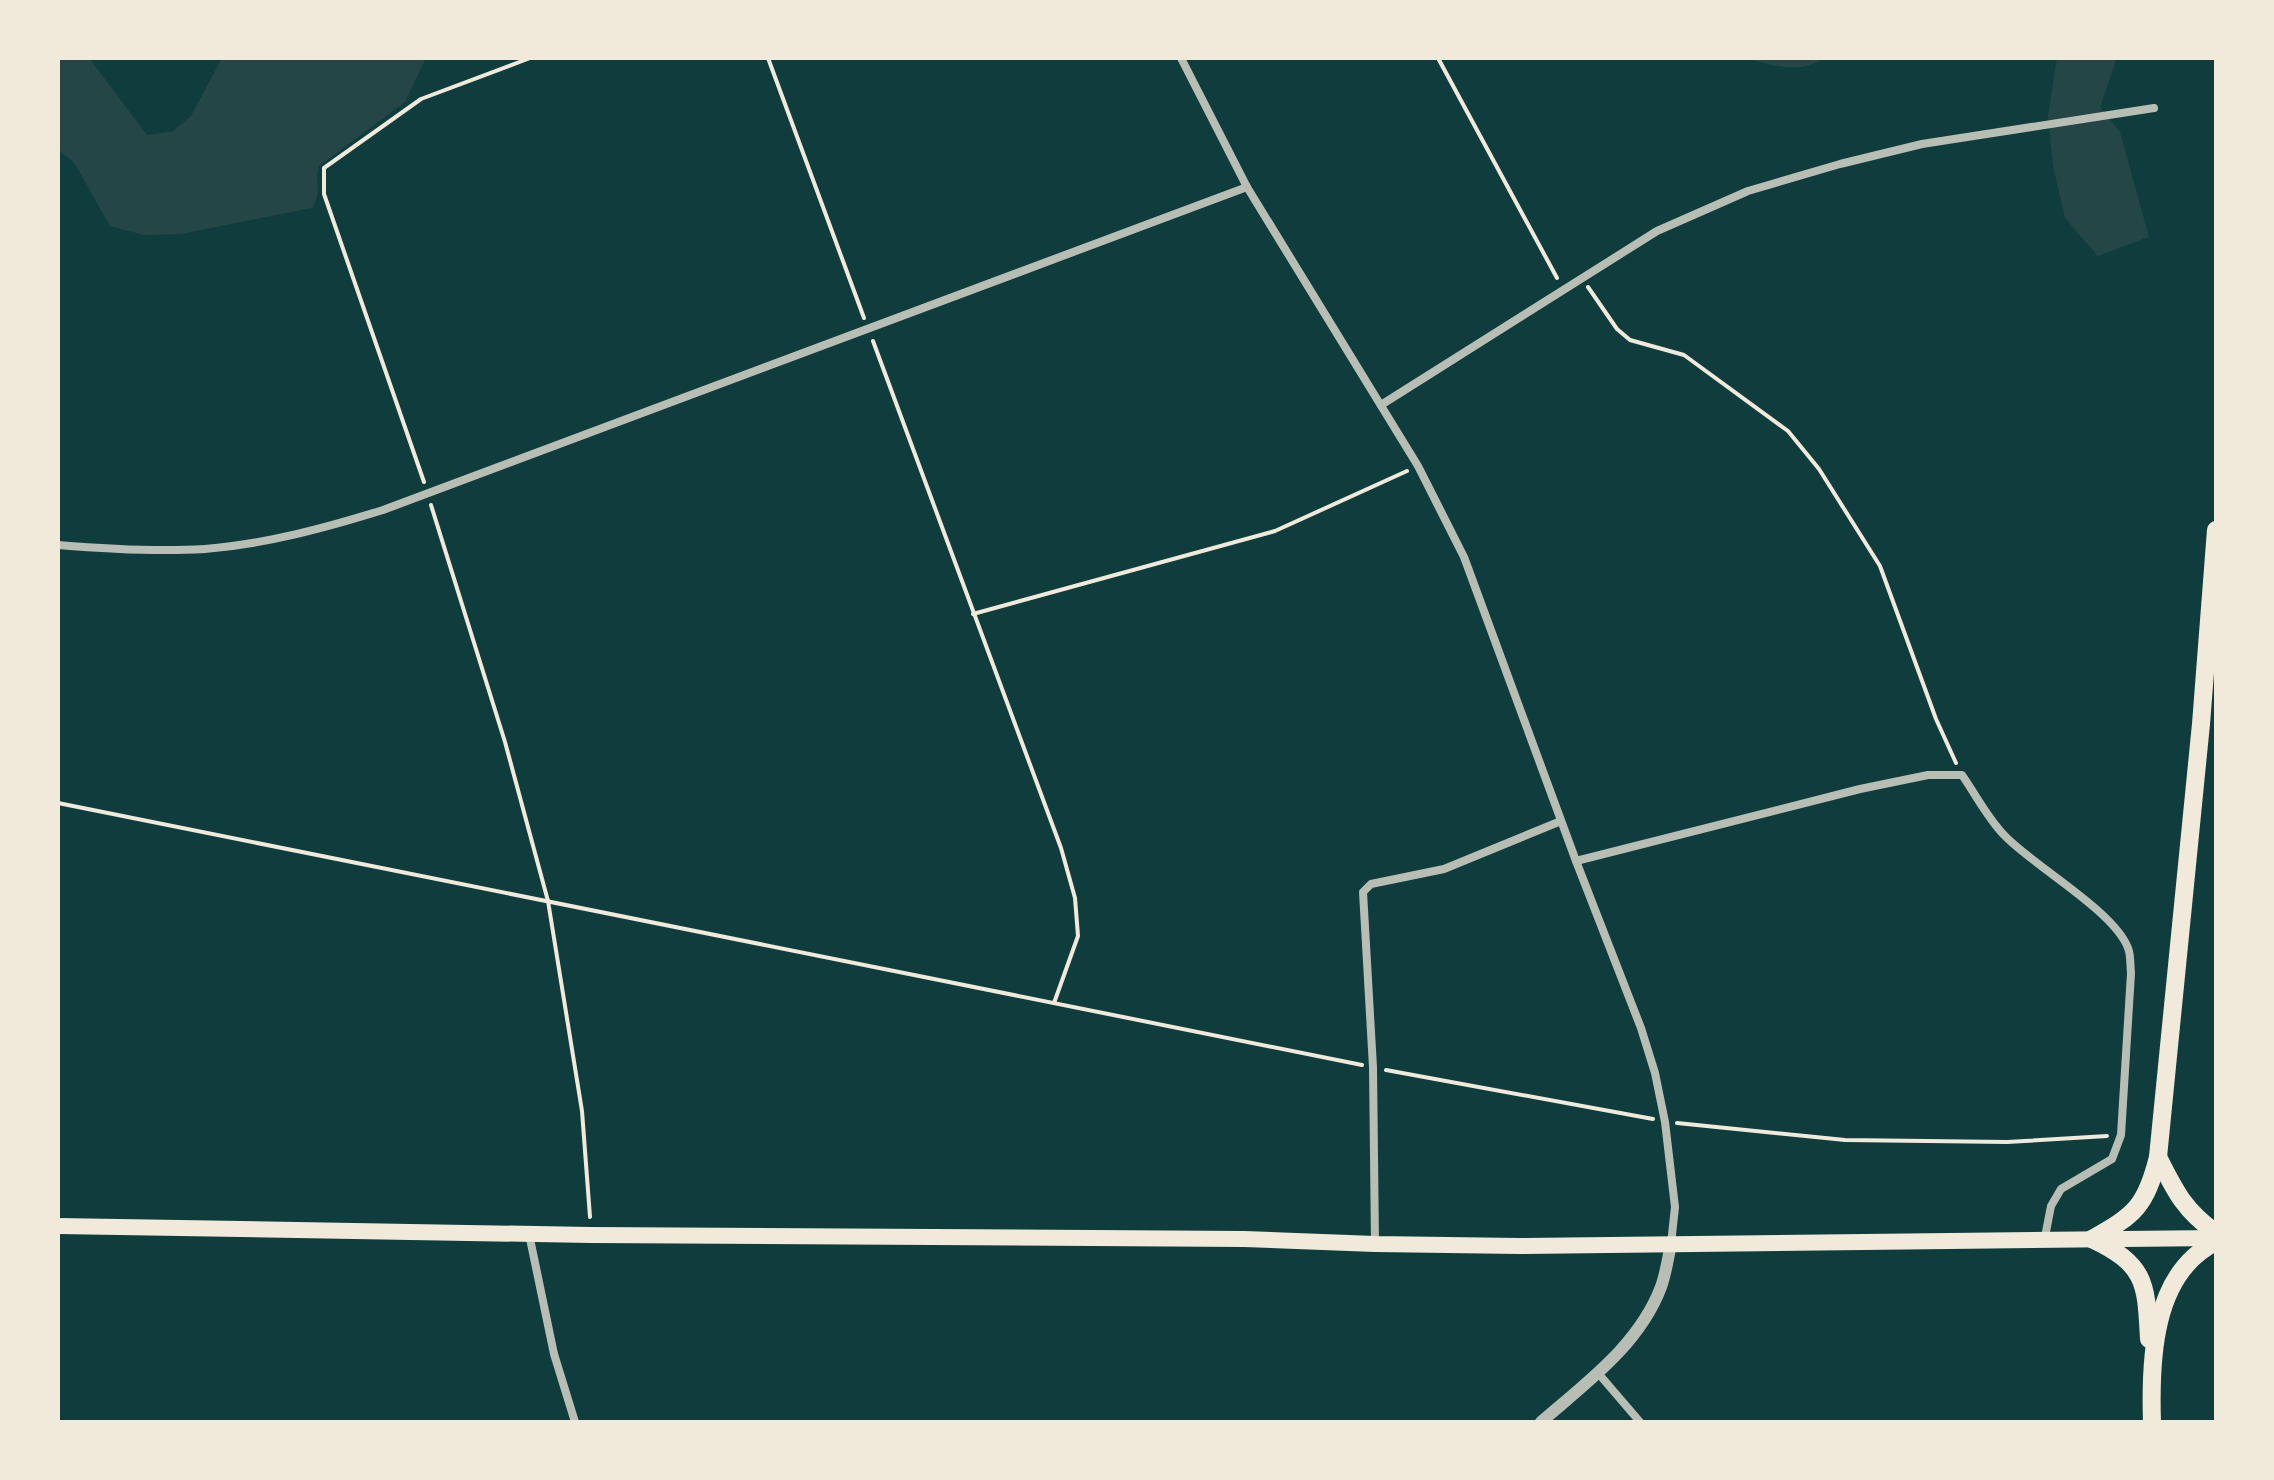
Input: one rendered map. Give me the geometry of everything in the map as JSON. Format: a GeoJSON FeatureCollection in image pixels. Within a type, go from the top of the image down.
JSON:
{"type":"FeatureCollection","features":[{"type":"Feature","properties":{"kind":"highway"},"geometry":{"type":"LineString","coordinates":[[2092,1239],[2120,1224],[2136,1210],[2151,1188],[2158,1157],[2201,724],[2216,530]]}},
{"type":"Feature","properties":{"kind":"highway"},"geometry":{"type":"LineString","coordinates":[[2158,1157],[2177,1194],[2216,1238]]}},
{"type":"Feature","properties":{"kind":"highway"},"geometry":{"type":"LineString","coordinates":[[58,1226],[591,1235],[1046,1236],[1375,1244],[2044,1242],[2216,1238]]}},
{"type":"Feature","properties":{"kind":"highway"},"geometry":{"type":"LineString","coordinates":[[2151,1382],[2157,1329],[2170,1292],[2188,1261],[2216,1238]]}},
{"type":"Feature","properties":{"kind":"highway"},"geometry":{"type":"LineString","coordinates":[[2092,1239],[2127,1259],[2140,1274],[2146,1294],[2152,1422]]}},
{"type":"Feature","properties":{"kind":"street"},"geometry":{"type":"LineString","coordinates":[[1181,58],[1247,187],[1418,466],[1464,557],[1641,1028],[1655,1073],[1665,1122],[1675,1207],[1662,1284],[1643,1324],[1624,1348],[1541,1422]]}},
{"type":"Feature","properties":{"kind":"street"},"geometry":{"type":"LineString","coordinates":[[1381,405],[1657,231],[1748,191],[1922,144],[2154,108]]}},
{"type":"Feature","properties":{"kind":"street"},"geometry":{"type":"LineString","coordinates":[[58,545],[170,550],[241,544],[325,528],[383,510],[1247,187]]}},
{"type":"Feature","properties":{"kind":"street"},"geometry":{"type":"LineString","coordinates":[[1576,861],[1860,789],[1928,775],[1962,775],[2002,833],[2025,856],[2085,900],[2118,932],[2129,949],[2131,973],[2121,1135],[2112,1159],[2061,1189],[2051,1206],[2044,1242]]}},
{"type":"Feature","properties":{"kind":"street"},"geometry":{"type":"LineString","coordinates":[[1375,1244],[1373,1067],[1363,892],[1371,884],[1444,869],[1561,821]]}},
{"type":"Feature","properties":{"kind":"street"},"geometry":{"type":"LineString","coordinates":[[528,1233],[554,1354],[575,1422]]}},
{"type":"Feature","properties":{"kind":"street"},"geometry":{"type":"LineString","coordinates":[[1598,1373],[1640,1422]]}},
{"type":"Feature","properties":{"kind":"path"},"geometry":{"type":"LineString","coordinates":[[530,58],[421,99],[324,168],[324,194],[427,492],[505,742],[548,901],[582,1111],[591,1235]]}},
{"type":"Feature","properties":{"kind":"path"},"geometry":{"type":"LineString","coordinates":[[768,58],[1061,848],[1075,898],[1078,936],[1054,1003]]}},
{"type":"Feature","properties":{"kind":"path"},"geometry":{"type":"LineString","coordinates":[[1438,58],[1563,290]]}},
{"type":"Feature","properties":{"kind":"path"},"geometry":{"type":"LineString","coordinates":[[1583,278],[1617,329],[1630,340],[1684,355],[1788,431],[1819,469],[1880,566],[1936,719],[1962,775]]}},
{"type":"Feature","properties":{"kind":"path"},"geometry":{"type":"LineString","coordinates":[[973,614],[1275,531],[1418,466]]}},
{"type":"Feature","properties":{"kind":"path"},"geometry":{"type":"LineString","coordinates":[[58,803],[1373,1067],[1665,1122],[1845,1140],[2007,1142],[2121,1135]]}},
{"type":"Feature","properties":{"kind":"shaded area"},"geometry":{"type":"Polygon","coordinates":[[[58,58],[89,58],[147,135],[173,131],[191,116],[222,58],[426,58],[405,102],[319,166],[318,192],[312,208],[181,234],[144,235],[110,226],[75,164],[58,149],[58,58]]]}},
{"type":"Feature","properties":{"kind":"shaded area"},"geometry":{"type":"Polygon","coordinates":[[[1744,58],[1823,58],[1795,67],[1744,58]]]}},
{"type":"Feature","properties":{"kind":"shaded area"},"geometry":{"type":"Polygon","coordinates":[[[2057,58],[2117,58],[2100,107],[2120,132],[2149,237],[2098,256],[2065,218],[2053,166],[2048,116],[2057,58]]]}}]}
